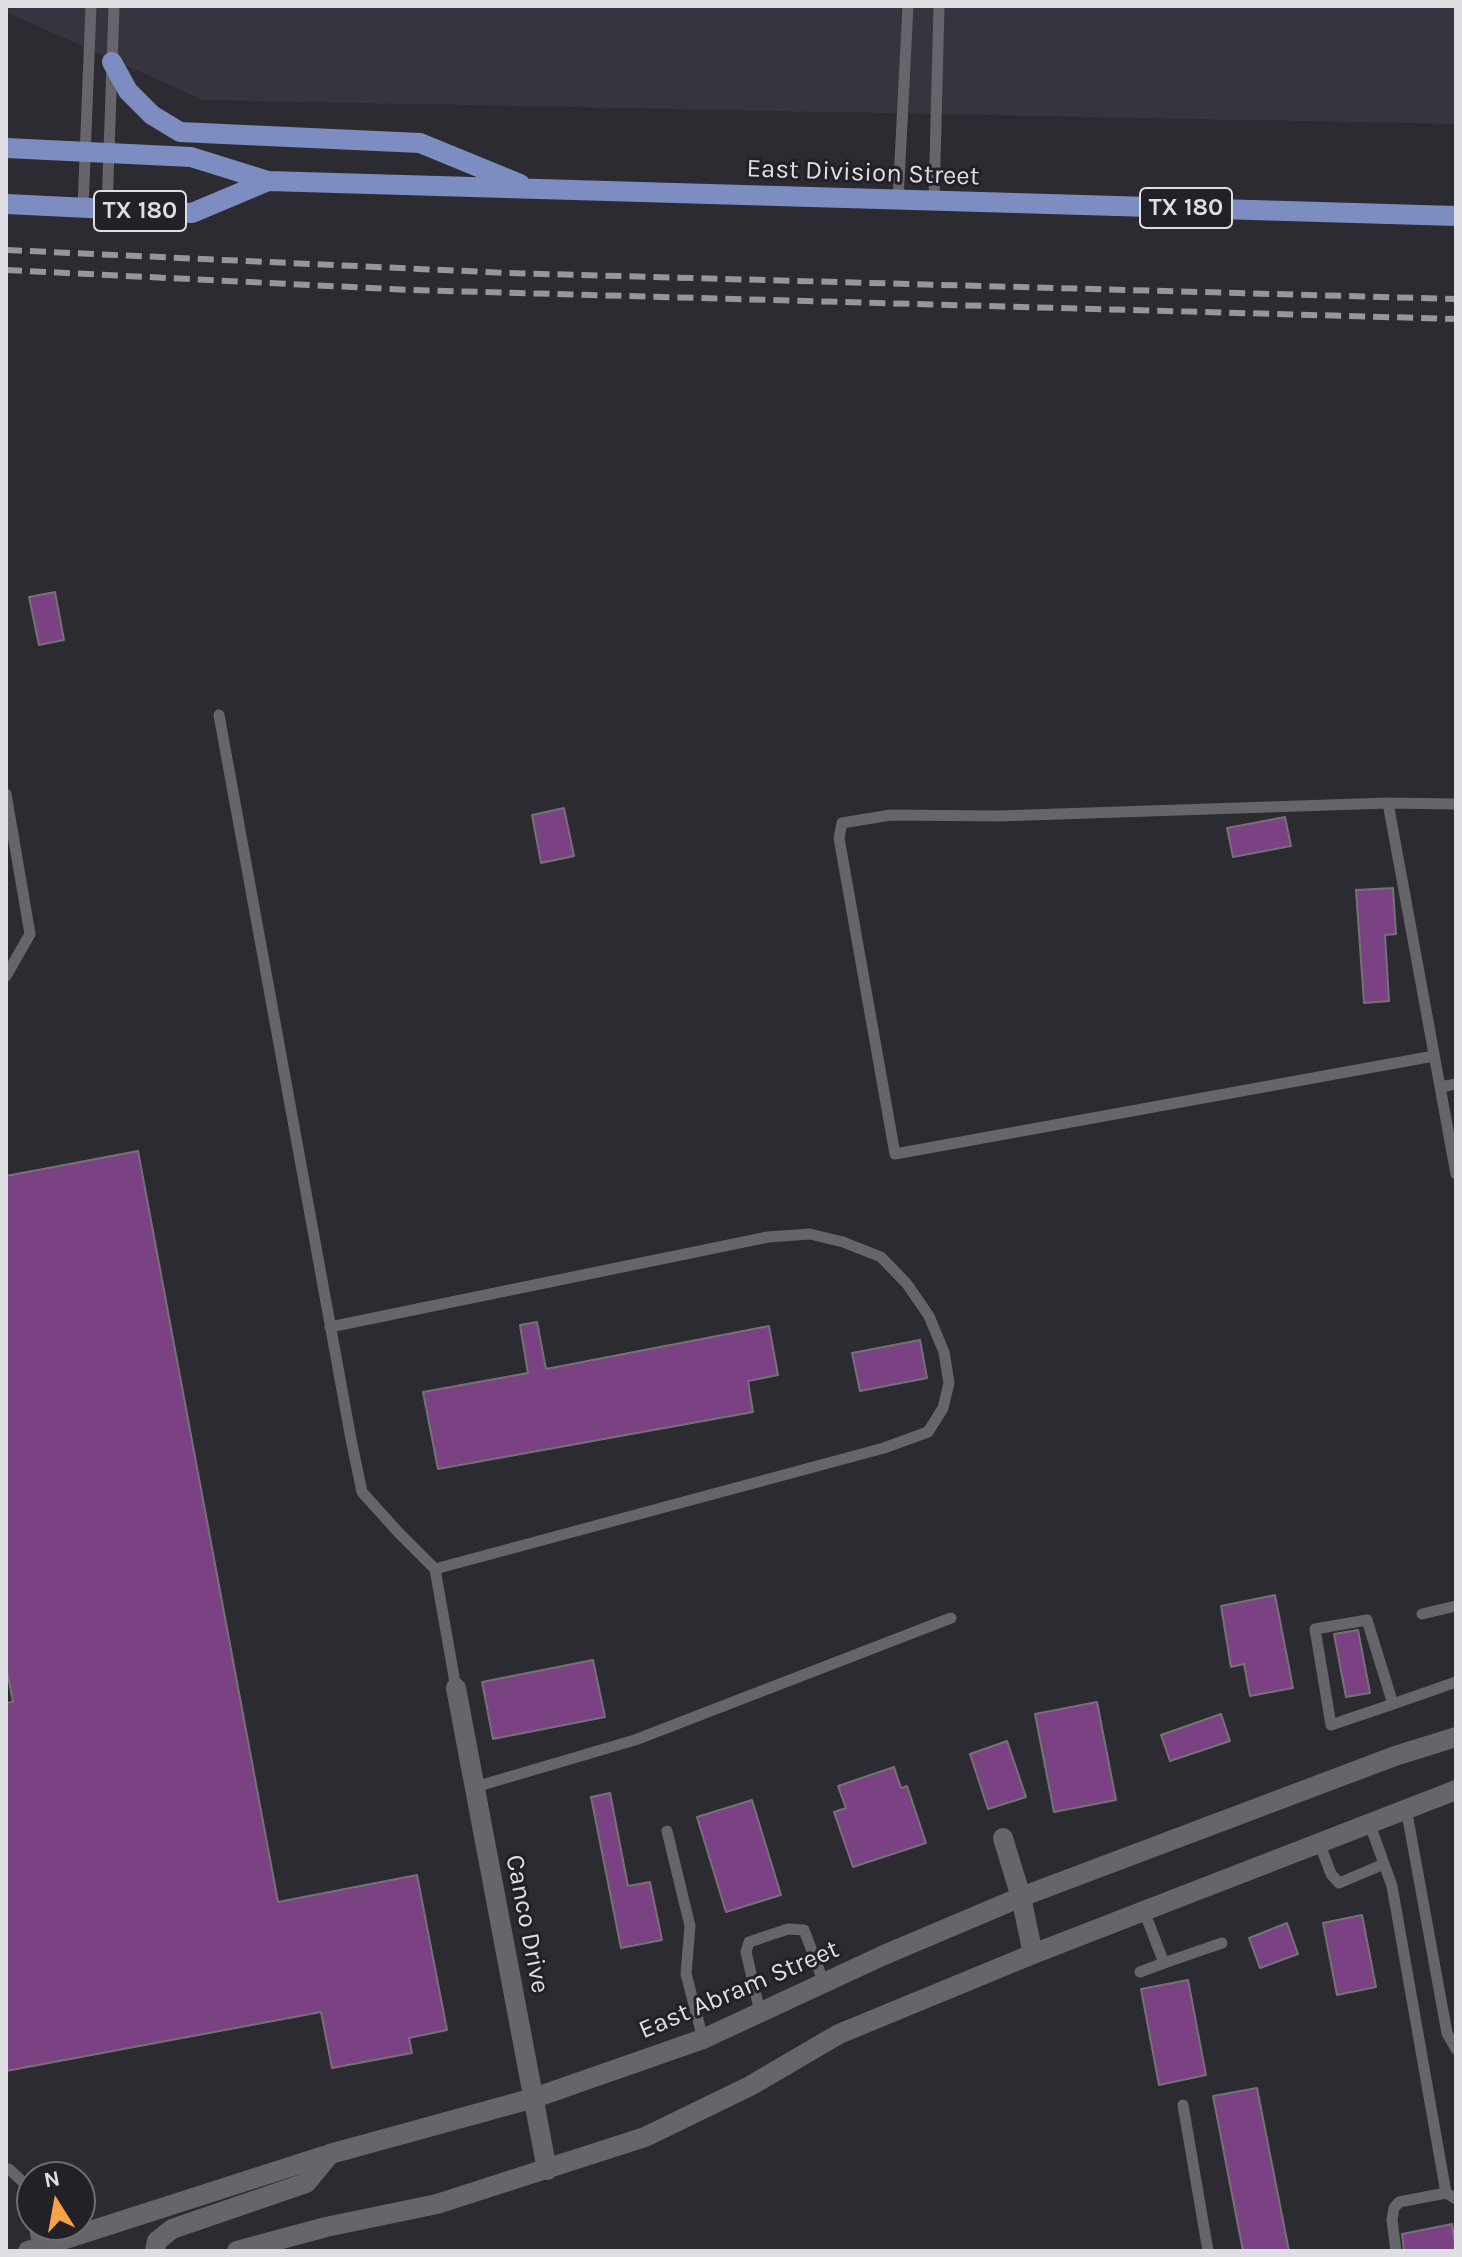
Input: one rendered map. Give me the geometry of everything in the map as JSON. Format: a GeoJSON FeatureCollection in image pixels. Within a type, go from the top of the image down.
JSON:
{"type":"FeatureCollection","features":[{"type":"Feature","properties":{"kind":"main road"},"geometry":{"type":"LineString","coordinates":[[112,62],[128,91],[152,115],[180,132],[420,143],[531,189]]}},
{"type":"Feature","properties":{"kind":"main road","name":"East Division Street"},"geometry":{"type":"LineString","coordinates":[[6,148],[191,157],[268,181],[1456,216]]}},
{"type":"Feature","properties":{"kind":"main road","name":"East Division Street"},"geometry":{"type":"LineString","coordinates":[[6,204],[192,213],[268,181]]}},
{"type":"Feature","properties":{"kind":"main road","name":"Canco Drive"},"geometry":{"type":"LineString","coordinates":[[456,1688],[547,2170]]}},
{"type":"Feature","properties":{"kind":"main road","name":"East Abram Street"},"geometry":{"type":"LineString","coordinates":[[15,2251],[33,2249],[330,2154],[534,2098],[703,2039],[1021,1897],[1380,1761],[1456,1737]]}},
{"type":"Feature","properties":{"kind":"main road"},"geometry":{"type":"LineString","coordinates":[[1436,1797],[1456,1782]]}},
{"type":"Feature","properties":{"kind":"main road"},"geometry":{"type":"LineString","coordinates":[[237,2251],[326,2227],[437,2204],[645,2137],[750,2086],[839,2034],[1033,1954],[1456,1790]]}},
{"type":"Feature","properties":{"kind":"main road"},"geometry":{"type":"LineString","coordinates":[[1003,1838],[1021,1897],[1033,1954]]}},
{"type":"Feature","properties":{"kind":"main road"},"geometry":{"type":"LineString","coordinates":[[155,2251],[157,2241],[172,2229],[306,2183],[330,2154]]}},
{"type":"Feature","properties":{"kind":"lane"},"geometry":{"type":"LineString","coordinates":[[83,208],[91,6]]}},
{"type":"Feature","properties":{"kind":"lane"},"geometry":{"type":"LineString","coordinates":[[107,209],[114,6]]}},
{"type":"Feature","properties":{"kind":"lane"},"geometry":{"type":"LineString","coordinates":[[898,200],[908,6]]}},
{"type":"Feature","properties":{"kind":"lane"},"geometry":{"type":"LineString","coordinates":[[934,201],[939,6]]}},
{"type":"Feature","properties":{"kind":"lane"},"geometry":{"type":"LineString","coordinates":[[219,715],[362,1492],[435,1569],[456,1688]]}},
{"type":"Feature","properties":{"kind":"lane"},"geometry":{"type":"LineString","coordinates":[[6,794],[30,934],[6,976]]}},
{"type":"Feature","properties":{"kind":"lane"},"geometry":{"type":"LineString","coordinates":[[1388,803],[1456,1174]]}},
{"type":"Feature","properties":{"kind":"lane"},"geometry":{"type":"LineString","coordinates":[[1434,1056],[895,1154],[839,838],[842,823],[891,815],[999,816],[1388,803],[1456,804]]}},
{"type":"Feature","properties":{"kind":"lane"},"geometry":{"type":"LineString","coordinates":[[1440,1087],[1456,1084]]}},
{"type":"Feature","properties":{"kind":"lane"},"geometry":{"type":"LineString","coordinates":[[330,1327],[768,1237],[810,1234],[843,1242],[881,1257],[907,1284],[929,1316],[944,1352],[949,1383],[943,1408],[928,1432],[884,1448],[435,1569]]}},
{"type":"Feature","properties":{"kind":"lane"},"geometry":{"type":"LineString","coordinates":[[1422,1614],[1456,1606]]}},
{"type":"Feature","properties":{"kind":"lane"},"geometry":{"type":"LineString","coordinates":[[475,1787],[635,1740],[951,1618]]}},
{"type":"Feature","properties":{"kind":"lane"},"geometry":{"type":"LineString","coordinates":[[1393,1704],[1367,1620],[1315,1629],[1331,1725],[1393,1704],[1456,1682]]}},
{"type":"Feature","properties":{"kind":"lane"},"geometry":{"type":"LineString","coordinates":[[1406,1808],[1447,2033],[1456,2049]]}},
{"type":"Feature","properties":{"kind":"lane"},"geometry":{"type":"LineString","coordinates":[[1369,1822],[1392,1886],[1451,2196],[1399,2202],[1392,2220],[1396,2251]]}},
{"type":"Feature","properties":{"kind":"lane"},"geometry":{"type":"LineString","coordinates":[[667,1831],[690,1926],[686,1974],[703,2039]]}},
{"type":"Feature","properties":{"kind":"lane"},"geometry":{"type":"LineString","coordinates":[[1319,1842],[1331,1874],[1339,1883],[1384,1864]]}},
{"type":"Feature","properties":{"kind":"lane"},"geometry":{"type":"LineString","coordinates":[[1144,1911],[1164,1963]]}},
{"type":"Feature","properties":{"kind":"lane"},"geometry":{"type":"LineString","coordinates":[[760,2012],[746,1952],[749,1942],[788,1929],[804,1930],[824,1983]]}},
{"type":"Feature","properties":{"kind":"lane"},"geometry":{"type":"LineString","coordinates":[[1140,1972],[1222,1943]]}},
{"type":"Feature","properties":{"kind":"lane"},"geometry":{"type":"LineString","coordinates":[[1183,2105],[1208,2251]]}},
{"type":"Feature","properties":{"kind":"shaded area"},"geometry":{"type":"Polygon","coordinates":[[[6,6],[1456,6],[1456,124],[203,100],[6,12],[6,6]]]}},
{"type":"Feature","properties":{"kind":"building"},"geometry":{"type":"Polygon","coordinates":[[[55,592],[64,640],[39,645],[29,597],[55,592]]]}},
{"type":"Feature","properties":{"kind":"building"},"geometry":{"type":"Polygon","coordinates":[[[564,808],[574,856],[541,863],[532,815],[564,808]]]}},
{"type":"Feature","properties":{"kind":"building"},"geometry":{"type":"Polygon","coordinates":[[[1285,817],[1291,846],[1233,857],[1227,828],[1285,817]]]}},
{"type":"Feature","properties":{"kind":"building"},"geometry":{"type":"Polygon","coordinates":[[[1393,888],[1396,934],[1385,935],[1389,1001],[1364,1003],[1356,890],[1393,888]]]}},
{"type":"Feature","properties":{"kind":"building"},"geometry":{"type":"Polygon","coordinates":[[[138,1151],[278,1902],[417,1875],[447,2030],[409,2038],[412,2053],[332,2068],[321,2012],[6,2071],[6,1703],[13,1702],[6,1666],[6,1176],[138,1151]]]}},
{"type":"Feature","properties":{"kind":"building"},"geometry":{"type":"Polygon","coordinates":[[[537,1322],[546,1369],[769,1326],[778,1375],[748,1381],[753,1412],[438,1469],[423,1392],[528,1373],[520,1325],[537,1322]]]}},
{"type":"Feature","properties":{"kind":"building"},"geometry":{"type":"Polygon","coordinates":[[[920,1340],[927,1378],[860,1391],[852,1353],[920,1340]]]}},
{"type":"Feature","properties":{"kind":"building"},"geometry":{"type":"Polygon","coordinates":[[[1275,1595],[1293,1688],[1250,1696],[1244,1664],[1231,1667],[1221,1606],[1275,1595]]]}},
{"type":"Feature","properties":{"kind":"building"},"geometry":{"type":"Polygon","coordinates":[[[1358,1630],[1370,1693],[1346,1697],[1334,1634],[1358,1630]]]}},
{"type":"Feature","properties":{"kind":"building"},"geometry":{"type":"Polygon","coordinates":[[[593,1660],[605,1717],[493,1739],[482,1682],[593,1660]]]}},
{"type":"Feature","properties":{"kind":"building"},"geometry":{"type":"Polygon","coordinates":[[[1097,1702],[1116,1800],[1054,1812],[1035,1714],[1097,1702]]]}},
{"type":"Feature","properties":{"kind":"building"},"geometry":{"type":"Polygon","coordinates":[[[1221,1714],[1230,1741],[1170,1761],[1161,1735],[1221,1714]]]}},
{"type":"Feature","properties":{"kind":"building"},"geometry":{"type":"Polygon","coordinates":[[[1007,1741],[1026,1797],[988,1809],[970,1754],[1007,1741]]]}},
{"type":"Feature","properties":{"kind":"building"},"geometry":{"type":"Polygon","coordinates":[[[894,1767],[901,1788],[907,1786],[926,1843],[853,1867],[834,1812],[846,1808],[838,1786],[894,1767]]]}},
{"type":"Feature","properties":{"kind":"building"},"geometry":{"type":"Polygon","coordinates":[[[610,1793],[628,1886],[650,1882],[662,1940],[621,1948],[591,1797],[610,1793]]]}},
{"type":"Feature","properties":{"kind":"building"},"geometry":{"type":"Polygon","coordinates":[[[752,1800],[781,1895],[726,1912],[697,1817],[752,1800]]]}},
{"type":"Feature","properties":{"kind":"building"},"geometry":{"type":"Polygon","coordinates":[[[1362,1915],[1376,1987],[1337,1995],[1323,1923],[1362,1915]]]}},
{"type":"Feature","properties":{"kind":"building"},"geometry":{"type":"Polygon","coordinates":[[[1287,1923],[1298,1954],[1260,1968],[1249,1938],[1287,1923]]]}},
{"type":"Feature","properties":{"kind":"building"},"geometry":{"type":"Polygon","coordinates":[[[1188,1980],[1206,2075],[1159,2085],[1141,1989],[1188,1980]]]}},
{"type":"Feature","properties":{"kind":"building"},"geometry":{"type":"Polygon","coordinates":[[[1257,2088],[1289,2251],[1243,2251],[1213,2096],[1257,2088]]]}},
{"type":"Feature","properties":{"kind":"building"},"geometry":{"type":"Polygon","coordinates":[[[1452,2224],[1456,2251],[1404,2251],[1402,2234],[1452,2224]]]}},
{"type":"Feature","properties":{"kind":"railway"},"geometry":{"type":"LineString","coordinates":[[6,250],[508,273],[1456,299]]}},
{"type":"Feature","properties":{"kind":"railway"},"geometry":{"type":"LineString","coordinates":[[6,270],[411,290],[1456,319]]}}]}
